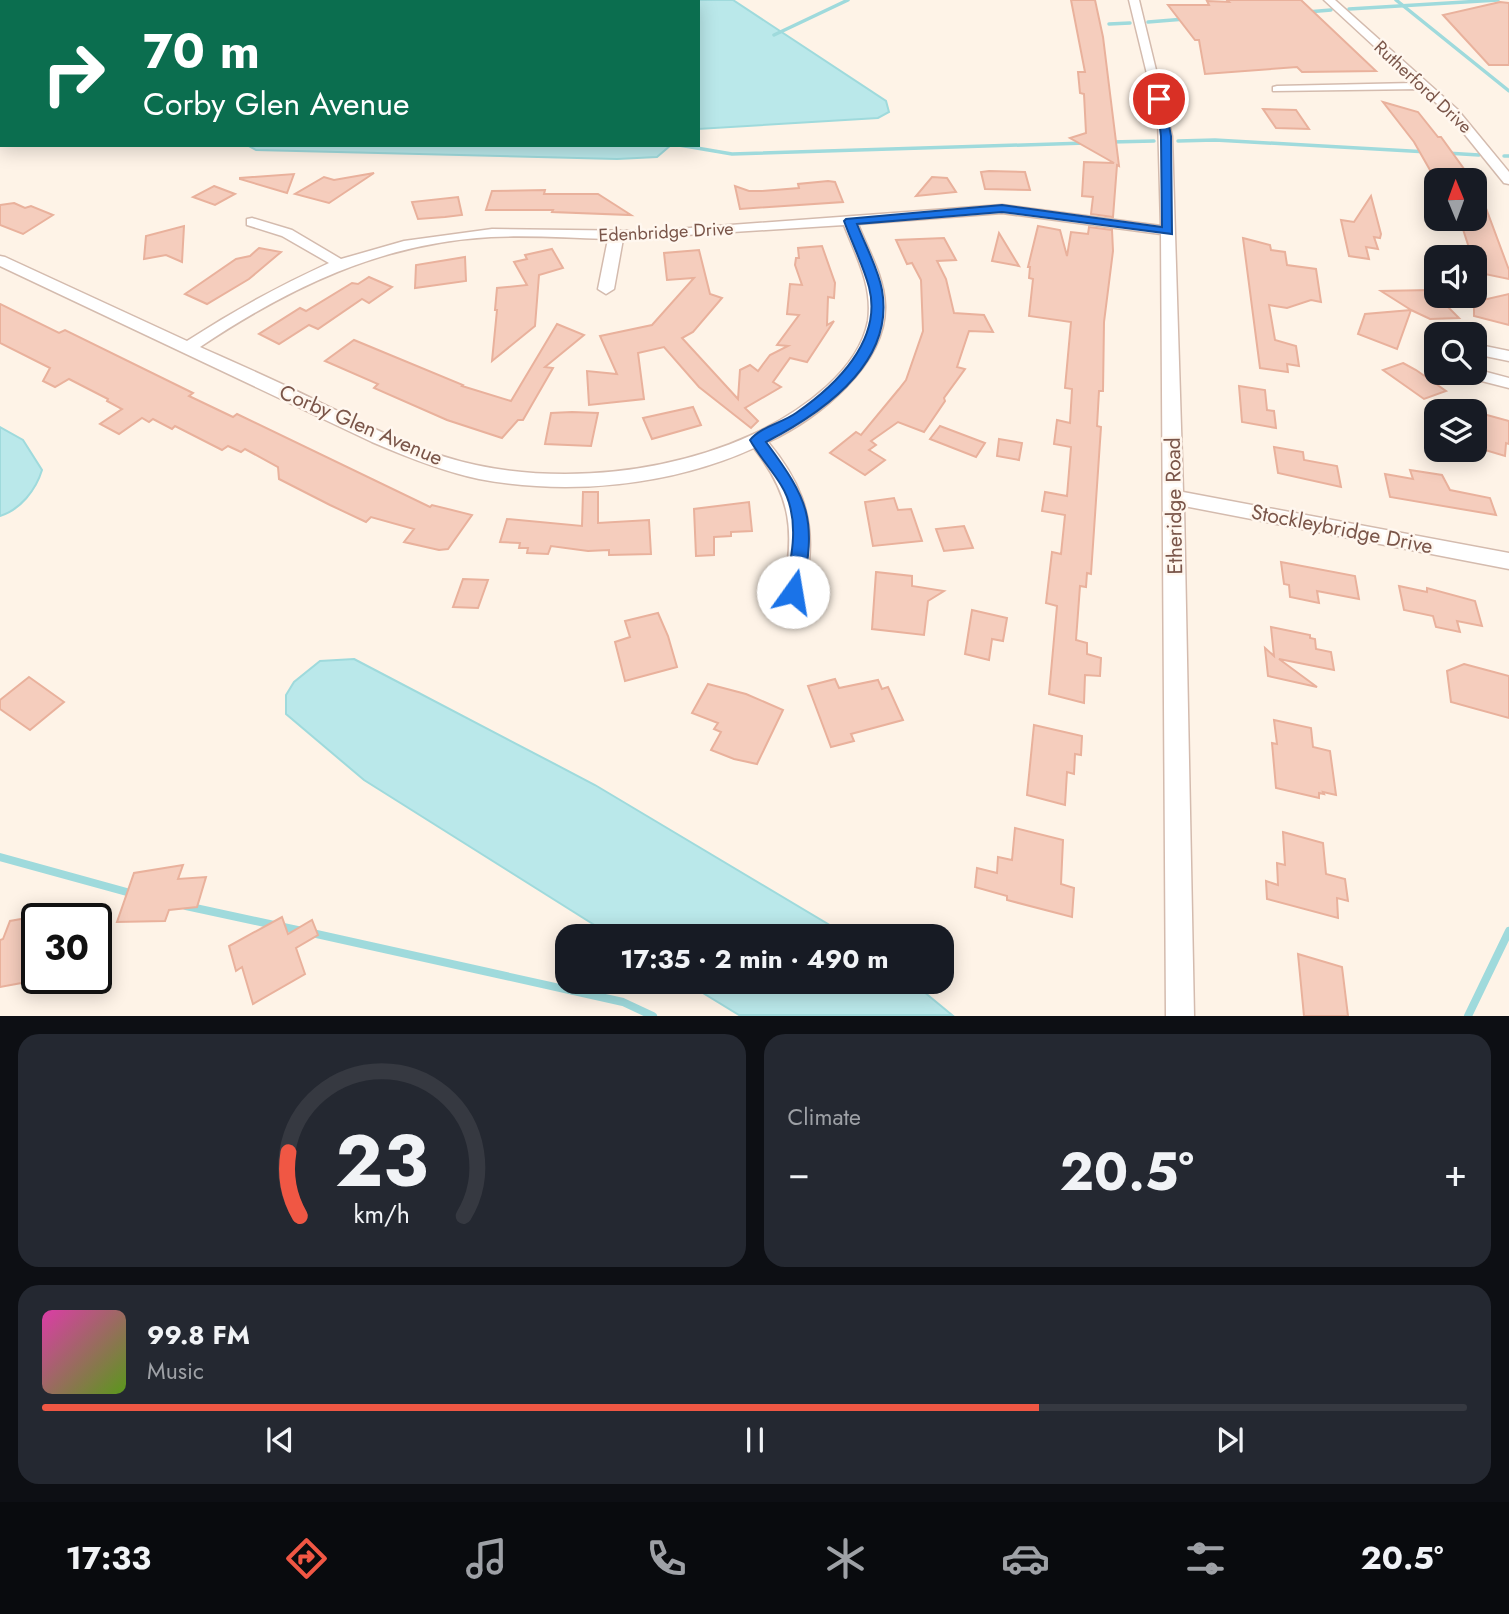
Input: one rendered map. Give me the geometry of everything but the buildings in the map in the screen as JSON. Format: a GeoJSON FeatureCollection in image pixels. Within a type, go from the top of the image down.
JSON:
{"type":"FeatureCollection","features":[{"type":"Feature","properties":{"kind":"street","name":"Etheridge Road"},"geometry":{"type":"LineString","coordinates":[[1134,0],[1164,119],[1174,497],[1180,1016]]}},
{"type":"Feature","properties":{"kind":"street","name":"Rutherford Drive"},"geometry":{"type":"LineString","coordinates":[[1329,0],[1467,127],[1509,180]]}},
{"type":"Feature","properties":{"kind":"street"},"geometry":{"type":"LineString","coordinates":[[1278,89],[1424,86]]}},
{"type":"Feature","properties":{"kind":"street","name":"Edenbridge Drive"},"geometry":{"type":"LineString","coordinates":[[188,347],[247,309],[340,264],[404,244],[448,237],[524,232],[616,236],[1002,209],[1167,231]]}},
{"type":"Feature","properties":{"kind":"street","name":"Corby Glen Avenue"},"geometry":{"type":"LineString","coordinates":[[0,260],[400,447],[478,472],[522,478],[617,476],[709,457],[757,440],[798,419],[830,395],[854,369],[870,342],[877,315],[876,289],[850,221]]}},
{"type":"Feature","properties":{"kind":"street"},"geometry":{"type":"LineString","coordinates":[[252,222],[266,224],[300,239],[340,264]]}},
{"type":"Feature","properties":{"kind":"street"},"geometry":{"type":"LineString","coordinates":[[606,289],[616,236]]}},
{"type":"Feature","properties":{"kind":"street"},"geometry":{"type":"LineString","coordinates":[[1487,351],[1509,356]]}},
{"type":"Feature","properties":{"kind":"street"},"geometry":{"type":"LineString","coordinates":[[1487,377],[1509,383]]}},
{"type":"Feature","properties":{"kind":"street"},"geometry":{"type":"LineString","coordinates":[[757,440],[790,486],[800,519],[802,554],[793,592]]}},
{"type":"Feature","properties":{"kind":"street","name":"Stockleybridge Drive"},"geometry":{"type":"LineString","coordinates":[[1174,497],[1509,561]]}},
{"type":"Feature","properties":{"kind":"water"},"geometry":{"type":"Polygon","coordinates":[[[700,0],[733,0],[886,101],[889,112],[878,118],[700,129],[700,0]]]}},
{"type":"Feature","properties":{"kind":"water"},"geometry":{"type":"Polygon","coordinates":[[[251,147],[669,147],[657,157],[617,159],[256,150],[251,147]]]}},
{"type":"Feature","properties":{"kind":"water"},"geometry":{"type":"Polygon","coordinates":[[[0,427],[23,440],[42,470],[36,485],[26,498],[14,509],[0,516],[0,427]]]}},
{"type":"Feature","properties":{"kind":"water"},"geometry":{"type":"Polygon","coordinates":[[[354,659],[595,785],[828,924],[593,924],[364,780],[286,714],[286,695],[294,682],[320,661],[354,659]]]}},
{"type":"Feature","properties":{"kind":"water"},"geometry":{"type":"Polygon","coordinates":[[[705,994],[927,994],[952,1015],[739,1015],[705,994]]]}},
{"type":"Feature","properties":{"kind":"waterway"},"geometry":{"type":"LineString","coordinates":[[774,35],[848,0]]}},
{"type":"Feature","properties":{"kind":"waterway"},"geometry":{"type":"LineString","coordinates":[[1396,0],[1403,6]]}},
{"type":"Feature","properties":{"kind":"waterway"},"geometry":{"type":"LineString","coordinates":[[1403,6],[1498,0]]}},
{"type":"Feature","properties":{"kind":"waterway"},"geometry":{"type":"LineString","coordinates":[[1349,9],[1403,6]]}},
{"type":"Feature","properties":{"kind":"waterway"},"geometry":{"type":"LineString","coordinates":[[1403,6],[1509,91]]}},
{"type":"Feature","properties":{"kind":"waterway"},"geometry":{"type":"LineString","coordinates":[[1307,12],[1331,10]]}},
{"type":"Feature","properties":{"kind":"waterway"},"geometry":{"type":"LineString","coordinates":[[1148,22],[1185,19]]}},
{"type":"Feature","properties":{"kind":"waterway"},"geometry":{"type":"LineString","coordinates":[[1109,24],[1130,23]]}},
{"type":"Feature","properties":{"kind":"waterway"},"geometry":{"type":"LineString","coordinates":[[1178,141],[1215,140],[1428,152]]}},
{"type":"Feature","properties":{"kind":"waterway"},"geometry":{"type":"LineString","coordinates":[[1111,142],[1154,141]]}},
{"type":"Feature","properties":{"kind":"waterway"},"geometry":{"type":"LineString","coordinates":[[691,147],[732,154],[1086,143]]}},
{"type":"Feature","properties":{"kind":"waterway"},"geometry":{"type":"LineString","coordinates":[[1446,153],[1479,155]]}},
{"type":"Feature","properties":{"kind":"waterway"},"geometry":{"type":"LineString","coordinates":[[1504,156],[1509,156]]}},
{"type":"Feature","properties":{"kind":"waterway"},"geometry":{"type":"LineString","coordinates":[[0,857],[134,894]]}},
{"type":"Feature","properties":{"kind":"waterway"},"geometry":{"type":"LineString","coordinates":[[186,906],[302,931]]}},
{"type":"Feature","properties":{"kind":"waterway"},"geometry":{"type":"LineString","coordinates":[[1468,1016],[1509,931]]}},
{"type":"Feature","properties":{"kind":"waterway"},"geometry":{"type":"LineString","coordinates":[[312,933],[623,1002],[653,1016]]}},
{"type":"Feature","properties":{"kind":"route"},"geometry":{"type":"LineString","coordinates":[[793,592],[802,554],[800,519],[790,486],[772,457],[757,440],[798,419],[830,395],[854,369],[870,342],[877,315],[876,289],[850,221],[1022,209],[1167,231],[1166,136],[1159,99]]}}]}
